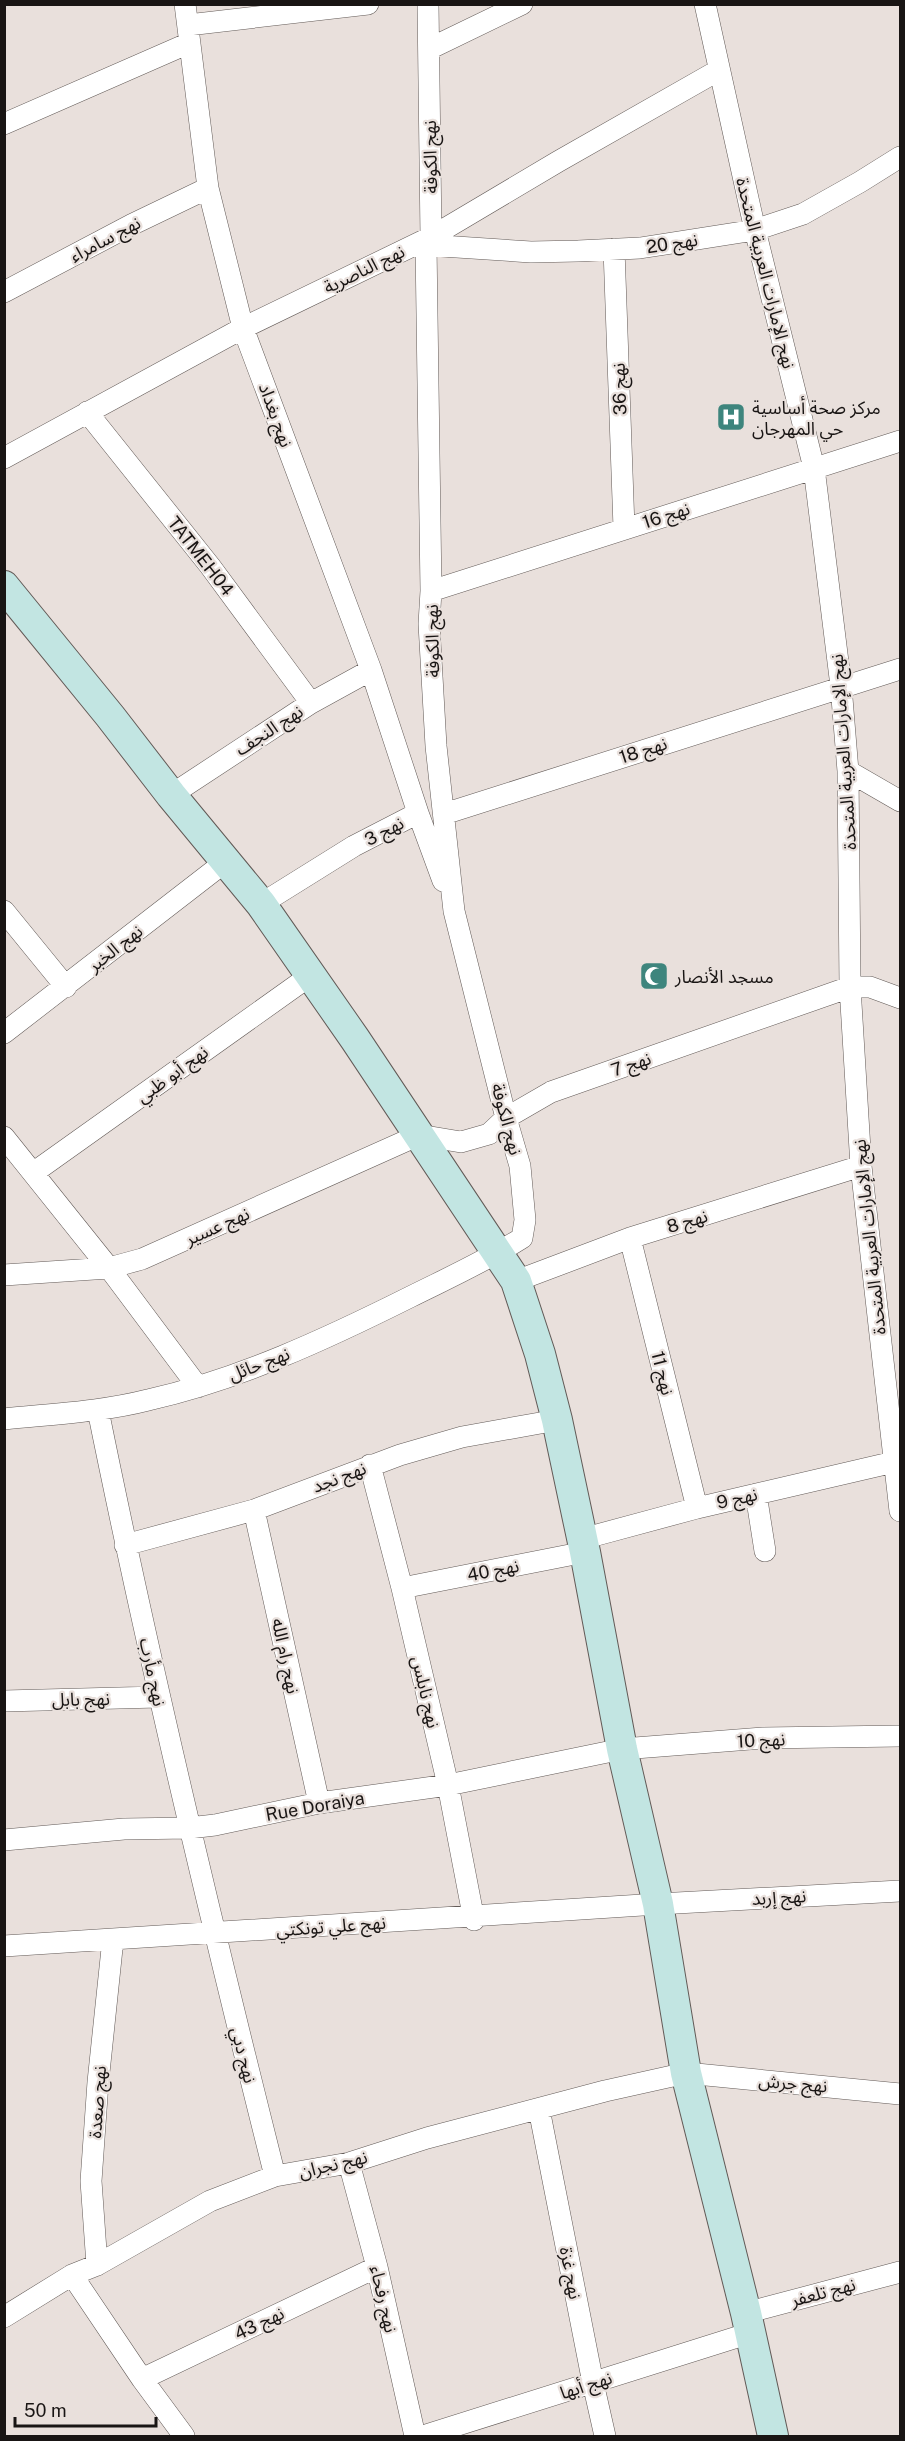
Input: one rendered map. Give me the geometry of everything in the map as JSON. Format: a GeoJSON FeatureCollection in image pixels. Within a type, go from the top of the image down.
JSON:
{"type":"FeatureCollection","features":[{"type":"Feature","properties":{"kind":"main road"},"geometry":{"type":"LineString","coordinates":[[6,589],[261,904],[516,1281],[540,1354],[557,1420],[622,1749],[658,1904],[686,2073],[748,2323],[773,2436]]}},
{"type":"Feature","properties":{"kind":"street","name":"نهج بغداد"},"geometry":{"type":"LineString","coordinates":[[185,4],[208,188],[243,328],[371,670],[418,813]]}},
{"type":"Feature","properties":{"kind":"street"},"geometry":{"type":"LineString","coordinates":[[4,124],[189,34],[368,4]]}},
{"type":"Feature","properties":{"kind":"street","name":"نهج الكوفة"},"geometry":{"type":"LineString","coordinates":[[428,4],[431,591],[429,624],[435,746],[454,911],[520,1166],[525,1220],[522,1238],[496,1254]]}},
{"type":"Feature","properties":{"kind":"street"},"geometry":{"type":"LineString","coordinates":[[429,49],[522,4]]}},
{"type":"Feature","properties":{"kind":"street","name":"نهج الإمارات العربية المتحدة"},"geometry":{"type":"LineString","coordinates":[[705,4],[755,230],[814,468],[841,686],[848,771],[850,987],[861,1167],[900,1511]]}},
{"type":"Feature","properties":{"kind":"street","name":"نهج الناصرية"},"geometry":{"type":"LineString","coordinates":[[4,458],[243,328],[429,241],[559,160],[718,70]]}},
{"type":"Feature","properties":{"kind":"street","name":"نهج 20"},"geometry":{"type":"LineString","coordinates":[[429,241],[531,252],[640,248],[755,230],[803,214],[860,183],[900,157]]}},
{"type":"Feature","properties":{"kind":"street","name":"نهج سامراء"},"geometry":{"type":"LineString","coordinates":[[4,292],[131,225],[208,188]]}},
{"type":"Feature","properties":{"kind":"street","name":"نهج 36"},"geometry":{"type":"LineString","coordinates":[[614,249],[624,528]]}},
{"type":"Feature","properties":{"kind":"street","name":"TATMEH04"},"geometry":{"type":"LineString","coordinates":[[87,412],[210,566],[311,703]]}},
{"type":"Feature","properties":{"kind":"street","name":"نهج 16"},"geometry":{"type":"LineString","coordinates":[[431,591],[900,441]]}},
{"type":"Feature","properties":{"kind":"street","name":"نهج 18"},"geometry":{"type":"LineString","coordinates":[[444,814],[900,669]]}},
{"type":"Feature","properties":{"kind":"street","name":"نهج النجف"},"geometry":{"type":"LineString","coordinates":[[171,795],[311,703],[371,670]]}},
{"type":"Feature","properties":{"kind":"street"},"geometry":{"type":"LineString","coordinates":[[848,771],[900,801]]}},
{"type":"Feature","properties":{"kind":"street","name":"نهج 3"},"geometry":{"type":"LineString","coordinates":[[261,904],[354,846],[418,813],[454,911]]}},
{"type":"Feature","properties":{"kind":"street","name":"نهج الخبر"},"geometry":{"type":"LineString","coordinates":[[4,1033],[225,862]]}},
{"type":"Feature","properties":{"kind":"street"},"geometry":{"type":"LineString","coordinates":[[5,912],[66,987]]}},
{"type":"Feature","properties":{"kind":"street","name":"نهج أبو ظبي"},"geometry":{"type":"LineString","coordinates":[[33,1173],[311,975]]}},
{"type":"Feature","properties":{"kind":"street"},"geometry":{"type":"LineString","coordinates":[[850,987],[870,987],[900,998]]}},
{"type":"Feature","properties":{"kind":"street","name":"نهج 7"},"geometry":{"type":"LineString","coordinates":[[419,1135],[461,1142],[489,1134],[506,1118],[551,1092],[850,987]]}},
{"type":"Feature","properties":{"kind":"street","name":"نهج عسير"},"geometry":{"type":"LineString","coordinates":[[4,1275],[109,1268],[142,1259],[419,1135]]}},
{"type":"Feature","properties":{"kind":"street"},"geometry":{"type":"LineString","coordinates":[[4,1137],[109,1268],[198,1387]]}},
{"type":"Feature","properties":{"kind":"street","name":"نهج 8"},"geometry":{"type":"LineString","coordinates":[[516,1281],[630,1238],[861,1167]]}},
{"type":"Feature","properties":{"kind":"street","name":"نهج 11"},"geometry":{"type":"LineString","coordinates":[[630,1238],[696,1508]]}},
{"type":"Feature","properties":{"kind":"street","name":"نهج حائل"},"geometry":{"type":"LineString","coordinates":[[4,1419],[98,1410],[147,1401],[198,1387],[339,1333],[496,1254]]}},
{"type":"Feature","properties":{"kind":"street","name":"نهج مأرب"},"geometry":{"type":"LineString","coordinates":[[98,1410],[158,1697],[214,1934]]}},
{"type":"Feature","properties":{"kind":"street","name":"نهج نجد"},"geometry":{"type":"LineString","coordinates":[[125,1545],[254,1510],[370,1465],[462,1437],[557,1420]]}},
{"type":"Feature","properties":{"kind":"street","name":"نهج 9"},"geometry":{"type":"LineString","coordinates":[[583,1546],[696,1508],[894,1462]]}},
{"type":"Feature","properties":{"kind":"street","name":"نهج نابلس"},"geometry":{"type":"LineString","coordinates":[[370,1465],[402,1588],[448,1785],[474,1918]]}},
{"type":"Feature","properties":{"kind":"street"},"geometry":{"type":"LineString","coordinates":[[756,1494],[765,1551]]}},
{"type":"Feature","properties":{"kind":"street","name":"نهج رام الله"},"geometry":{"type":"LineString","coordinates":[[254,1510],[319,1803]]}},
{"type":"Feature","properties":{"kind":"street","name":"نهج 40"},"geometry":{"type":"LineString","coordinates":[[402,1588],[583,1546]]}},
{"type":"Feature","properties":{"kind":"street","name":"نهج بابل"},"geometry":{"type":"LineString","coordinates":[[4,1701],[158,1697]]}},
{"type":"Feature","properties":{"kind":"street","name":"نهج 10"},"geometry":{"type":"LineString","coordinates":[[622,1749],[763,1738],[900,1736]]}},
{"type":"Feature","properties":{"kind":"street","name":"Rue Doraiya"},"geometry":{"type":"LineString","coordinates":[[4,1840],[124,1829],[215,1826],[319,1803],[448,1785],[622,1749]]}},
{"type":"Feature","properties":{"kind":"street","name":"نهج إربد"},"geometry":{"type":"LineString","coordinates":[[658,1904],[900,1891]]}},
{"type":"Feature","properties":{"kind":"street","name":"نهج علي تونكتي"},"geometry":{"type":"LineString","coordinates":[[4,1946],[474,1918],[658,1904]]}},
{"type":"Feature","properties":{"kind":"street","name":"نهج دبي"},"geometry":{"type":"LineString","coordinates":[[214,1934],[275,2176]]}},
{"type":"Feature","properties":{"kind":"street","name":"نهج صعدة"},"geometry":{"type":"LineString","coordinates":[[97,2265],[91,2181],[98,2082],[113,1939]]}},
{"type":"Feature","properties":{"kind":"street","name":"نهج جرش"},"geometry":{"type":"LineString","coordinates":[[686,2073],[900,2094]]}},
{"type":"Feature","properties":{"kind":"street","name":"نهج نجران"},"geometry":{"type":"LineString","coordinates":[[4,2317],[72,2275],[97,2265],[210,2200],[275,2176],[349,2163],[427,2138],[661,2077],[686,2073]]}},
{"type":"Feature","properties":{"kind":"street","name":"نهج غزة"},"geometry":{"type":"LineString","coordinates":[[539,2109],[605,2436]]}},
{"type":"Feature","properties":{"kind":"street","name":"نهج رفحاء"},"geometry":{"type":"LineString","coordinates":[[349,2163],[377,2267],[415,2436]]}},
{"type":"Feature","properties":{"kind":"street","name":"نهج 43"},"geometry":{"type":"LineString","coordinates":[[142,2379],[377,2267]]}},
{"type":"Feature","properties":{"kind":"street","name":"نهج تلعفر"},"geometry":{"type":"LineString","coordinates":[[748,2323],[900,2272]]}},
{"type":"Feature","properties":{"kind":"street"},"geometry":{"type":"LineString","coordinates":[[72,2275],[142,2379],[184,2436]]}},
{"type":"Feature","properties":{"kind":"street","name":"نهج أبها"},"geometry":{"type":"LineString","coordinates":[[423,2436],[593,2383],[748,2323]]}},
{"type":"Feature","properties":{"kind":"place","name":"مركز صحة أساسية حي المهرجان"},"geometry":{"type":"Point","coordinates":[731,417]}},
{"type":"Feature","properties":{"kind":"place","name":"مسجد الأنصار"},"geometry":{"type":"Point","coordinates":[654,976]}}]}
